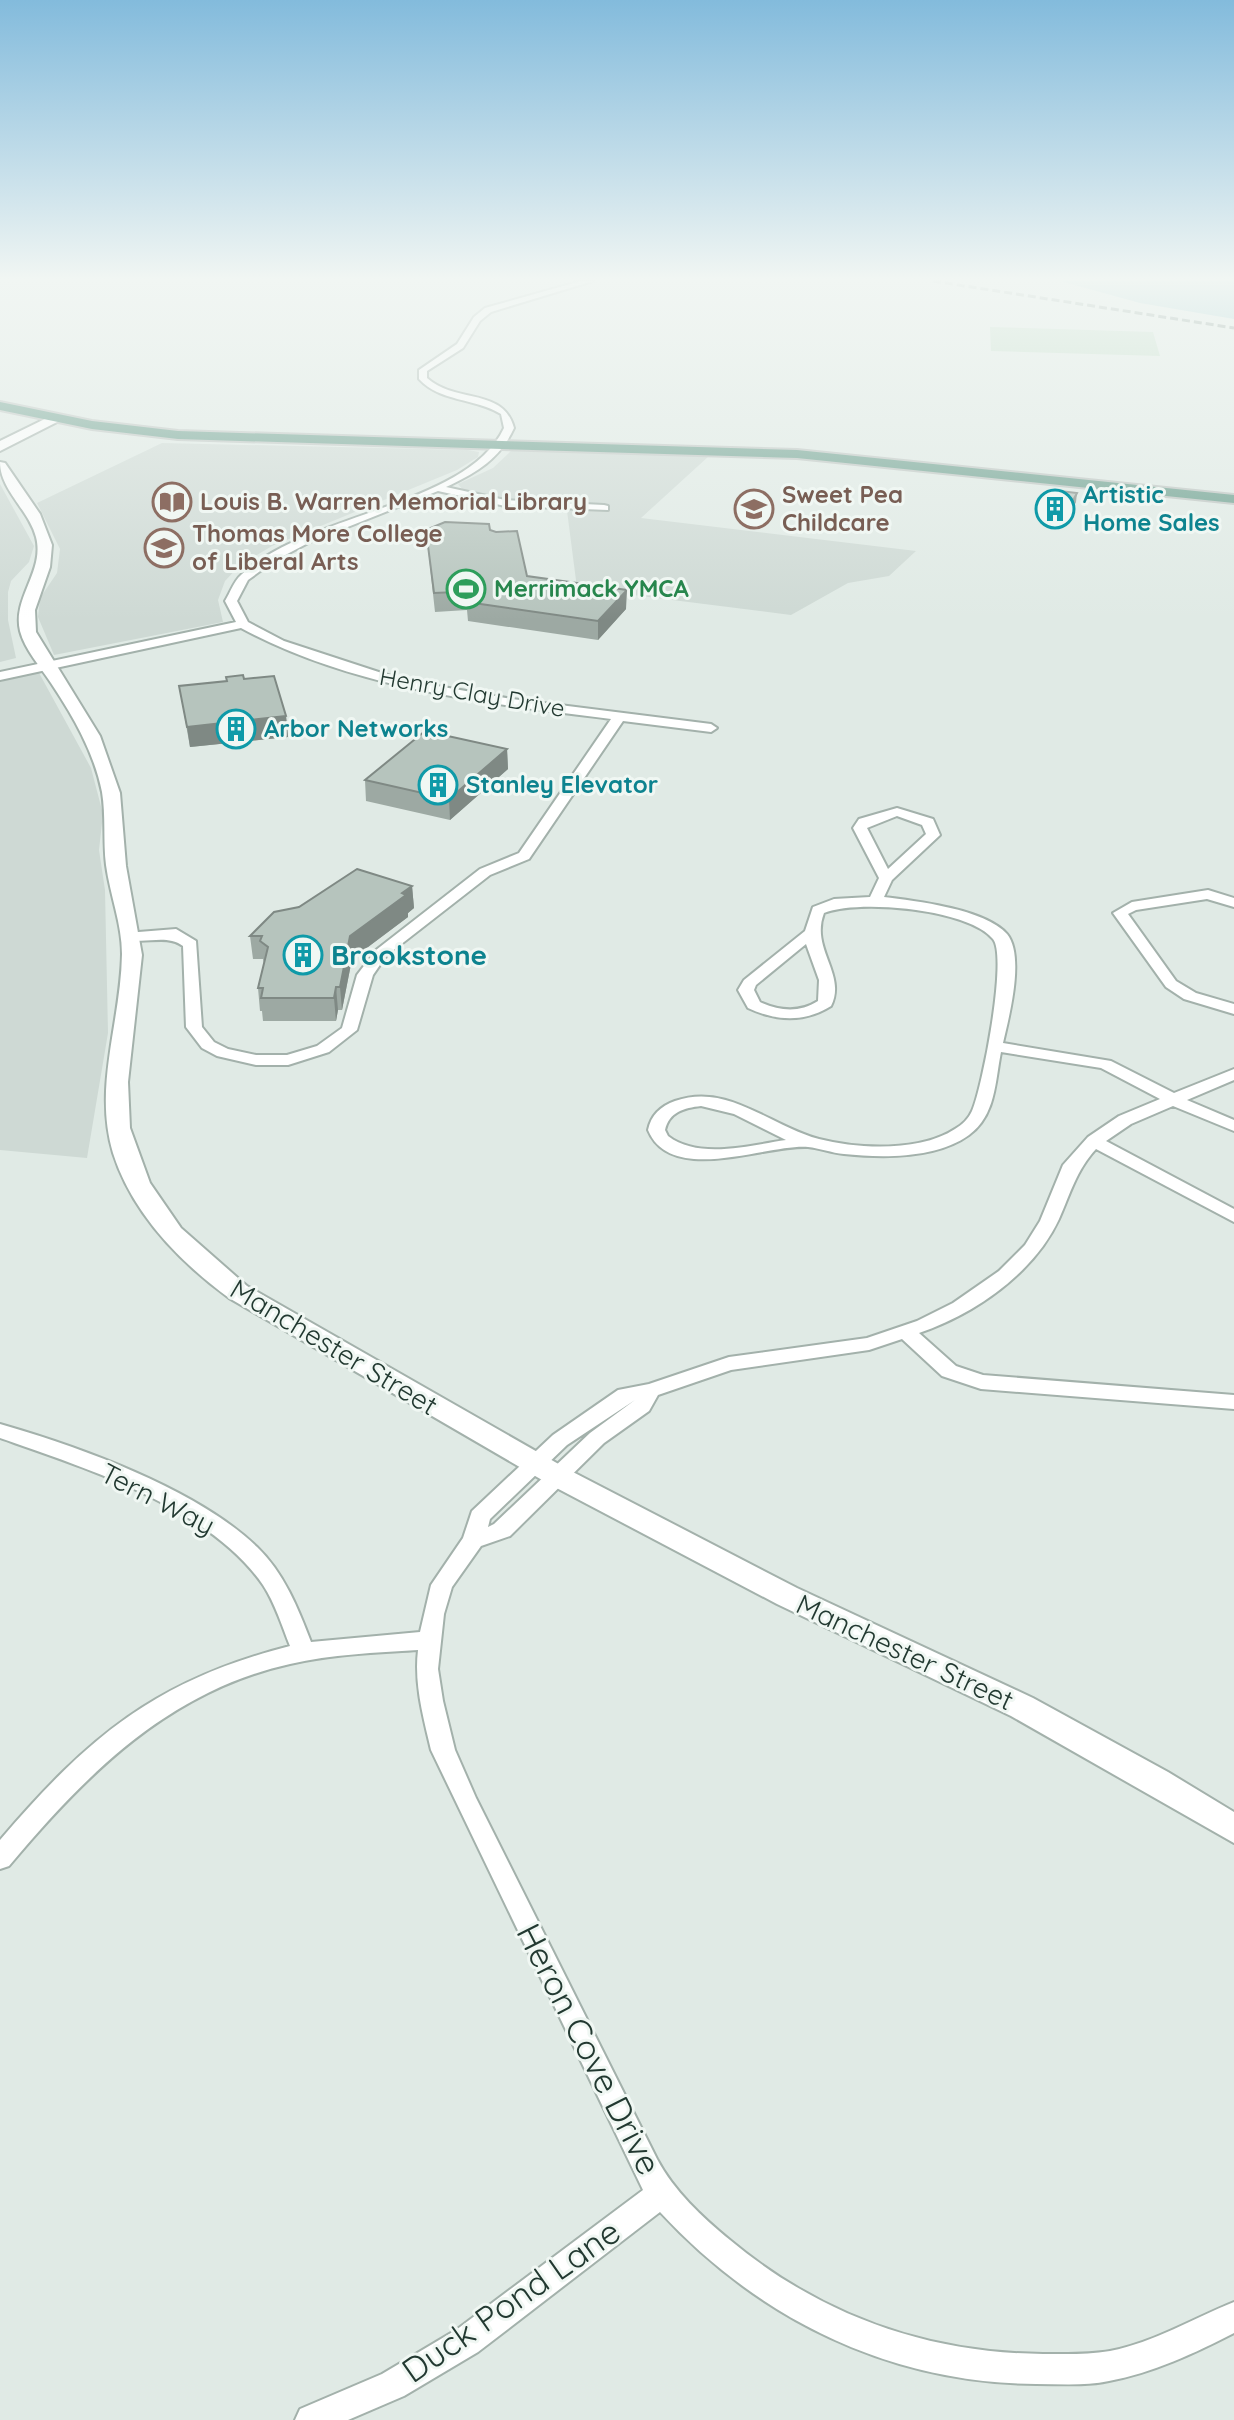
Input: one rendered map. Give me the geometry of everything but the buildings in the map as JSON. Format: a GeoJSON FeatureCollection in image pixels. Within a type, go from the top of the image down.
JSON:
{"type":"FeatureCollection","features":[{"type":"Feature","properties":{"kind":"main road"},"geometry":{"type":"LineString","coordinates":[[0,406],[55,418],[198,436],[720,450],[854,458],[1234,499]]}},
{"type":"Feature","properties":{"kind":"street"},"geometry":{"type":"LineString","coordinates":[[0,676],[243,624],[231,601],[233,589],[252,568],[286,550],[436,488],[482,463],[500,444],[509,428],[505,413],[491,404],[456,394]]}},
{"type":"Feature","properties":{"kind":"street"},"geometry":{"type":"LineString","coordinates":[[0,447],[15,436],[55,418]]}},
{"type":"Feature","properties":{"kind":"street","name":"Manchester Street"},"geometry":{"type":"LineString","coordinates":[[0,466],[28,509],[45,543],[43,573],[28,604],[26,621],[47,665],[80,715],[104,769],[114,814],[116,864],[131,936],[129,996],[115,1100],[118,1137],[141,1186],[183,1247],[206,1271],[238,1292],[534,1464],[787,1596],[1022,1707],[1130,1765],[1234,1829]]}},
{"type":"Feature","properties":{"kind":"street"},"geometry":{"type":"LineString","coordinates":[[436,488],[505,503],[604,508]]}},
{"type":"Feature","properties":{"kind":"street","name":"Henry Clay Drive"},"geometry":{"type":"LineString","coordinates":[[243,624],[306,655],[401,683],[711,728]]}},
{"type":"Feature","properties":{"kind":"street"},"geometry":{"type":"LineString","coordinates":[[131,936],[176,934],[191,944],[194,1027],[208,1045],[223,1053],[256,1060],[288,1060],[323,1049],[349,1030],[358,1011],[365,975],[374,960],[475,879],[524,856],[619,717]]}},
{"type":"Feature","properties":{"kind":"street"},"geometry":{"type":"LineString","coordinates":[[875,902],[886,878],[933,835],[928,822],[897,812],[864,822],[862,834],[886,878]]}},
{"type":"Feature","properties":{"kind":"street"},"geometry":{"type":"LineString","coordinates":[[1234,903],[1208,894],[1132,906],[1120,913],[1171,984],[1190,996],[1234,1009]]}},
{"type":"Feature","properties":{"kind":"street"},"geometry":{"type":"LineString","coordinates":[[806,1142],[722,1105],[705,1102],[672,1107],[661,1115],[656,1125],[659,1136],[669,1145],[695,1153],[806,1142],[902,1150],[952,1138],[970,1126],[980,1111],[1008,961],[1001,937],[981,921],[966,915],[875,902],[831,902],[818,910],[809,934],[749,983],[746,990],[754,1005],[790,1015],[817,1009],[825,1003],[829,988],[809,934]]}},
{"type":"Feature","properties":{"kind":"street"},"geometry":{"type":"LineString","coordinates":[[994,1046],[1062,1054],[1105,1064],[1234,1126]]}},
{"type":"Feature","properties":{"kind":"street","name":"Heron Cove Drive"},"geometry":{"type":"LineString","coordinates":[[1234,1074],[1172,1098],[1116,1125],[1094,1141],[1072,1165],[1049,1221],[1020,1262],[960,1307],[906,1332],[827,1352],[719,1366],[651,1390],[625,1395],[605,1406],[534,1464],[480,1516],[473,1540],[442,1585],[429,1640],[431,1701],[443,1750],[632,2142],[662,2193],[738,2267],[803,2311],[878,2344],[953,2365],[1032,2371],[1109,2367],[1179,2346],[1234,2317]]}},
{"type":"Feature","properties":{"kind":"street"},"geometry":{"type":"LineString","coordinates":[[1094,1141],[1234,1216]]}},
{"type":"Feature","properties":{"kind":"street"},"geometry":{"type":"LineString","coordinates":[[906,1332],[949,1371],[981,1382],[1234,1402]]}},
{"type":"Feature","properties":{"kind":"street"},"geometry":{"type":"LineString","coordinates":[[473,1540],[502,1530],[597,1438],[642,1406],[651,1390]]}},
{"type":"Feature","properties":{"kind":"street","name":"Tern Way"},"geometry":{"type":"LineString","coordinates":[[0,1431],[83,1462],[206,1519],[242,1546],[270,1577],[304,1652]]}},
{"type":"Feature","properties":{"kind":"street"},"geometry":{"type":"LineString","coordinates":[[0,1858],[77,1769],[124,1729],[177,1697],[230,1673],[304,1652],[429,1640]]}},
{"type":"Feature","properties":{"kind":"street","name":"Duck Pond Lane"},"geometry":{"type":"LineString","coordinates":[[311,2420],[393,2385],[441,2358],[662,2193]]}},
{"type":"Feature","properties":{"kind":"shaded area","name":"Thomas More College of Liberal Arts"},"geometry":{"type":"Polygon","coordinates":[[[162,443],[479,452],[478,457],[457,470],[272,546],[240,565],[225,581],[218,600],[223,622],[54,655],[38,617],[40,598],[57,573],[60,549],[37,503],[162,443]]]}},
{"type":"Feature","properties":{"kind":"shaded area"},"geometry":{"type":"Polygon","coordinates":[[[512,450],[709,456],[641,518],[916,551],[889,576],[848,583],[791,615],[577,588],[566,503],[499,498],[463,490],[458,484],[493,468],[512,450]]]}},
{"type":"Feature","properties":{"kind":"shaded area"},"geometry":{"type":"Polygon","coordinates":[[[0,484],[34,546],[29,562],[11,581],[8,592],[8,620],[16,658],[0,662],[0,484]]]}},
{"type":"Feature","properties":{"kind":"shaded area"},"geometry":{"type":"Polygon","coordinates":[[[38,671],[91,768],[103,814],[99,850],[105,890],[108,1033],[87,1158],[0,1150],[0,682],[38,671]]]}},
{"type":"Feature","properties":{"kind":"place","name":"Louis B. Warren Memorial Library"},"geometry":{"type":"Point","coordinates":[172,502]}},
{"type":"Feature","properties":{"kind":"place","name":"Sweet Pea Childcare"},"geometry":{"type":"Point","coordinates":[754,509]}},
{"type":"Feature","properties":{"kind":"place","name":"Artistic Home Sales"},"geometry":{"type":"Point","coordinates":[1055,509]}},
{"type":"Feature","properties":{"kind":"place","name":"Thomas More College of Liberal Arts"},"geometry":{"type":"Point","coordinates":[164,548]}},
{"type":"Feature","properties":{"kind":"place","name":"Merrimack YMCA"},"geometry":{"type":"Point","coordinates":[466,589]}},
{"type":"Feature","properties":{"kind":"place","name":"Arbor Networks"},"geometry":{"type":"Point","coordinates":[236,729]}},
{"type":"Feature","properties":{"kind":"place","name":"Stanley Elevator"},"geometry":{"type":"Point","coordinates":[438,785]}},
{"type":"Feature","properties":{"kind":"place","name":"Brookstone"},"geometry":{"type":"Point","coordinates":[303,955]}}]}
